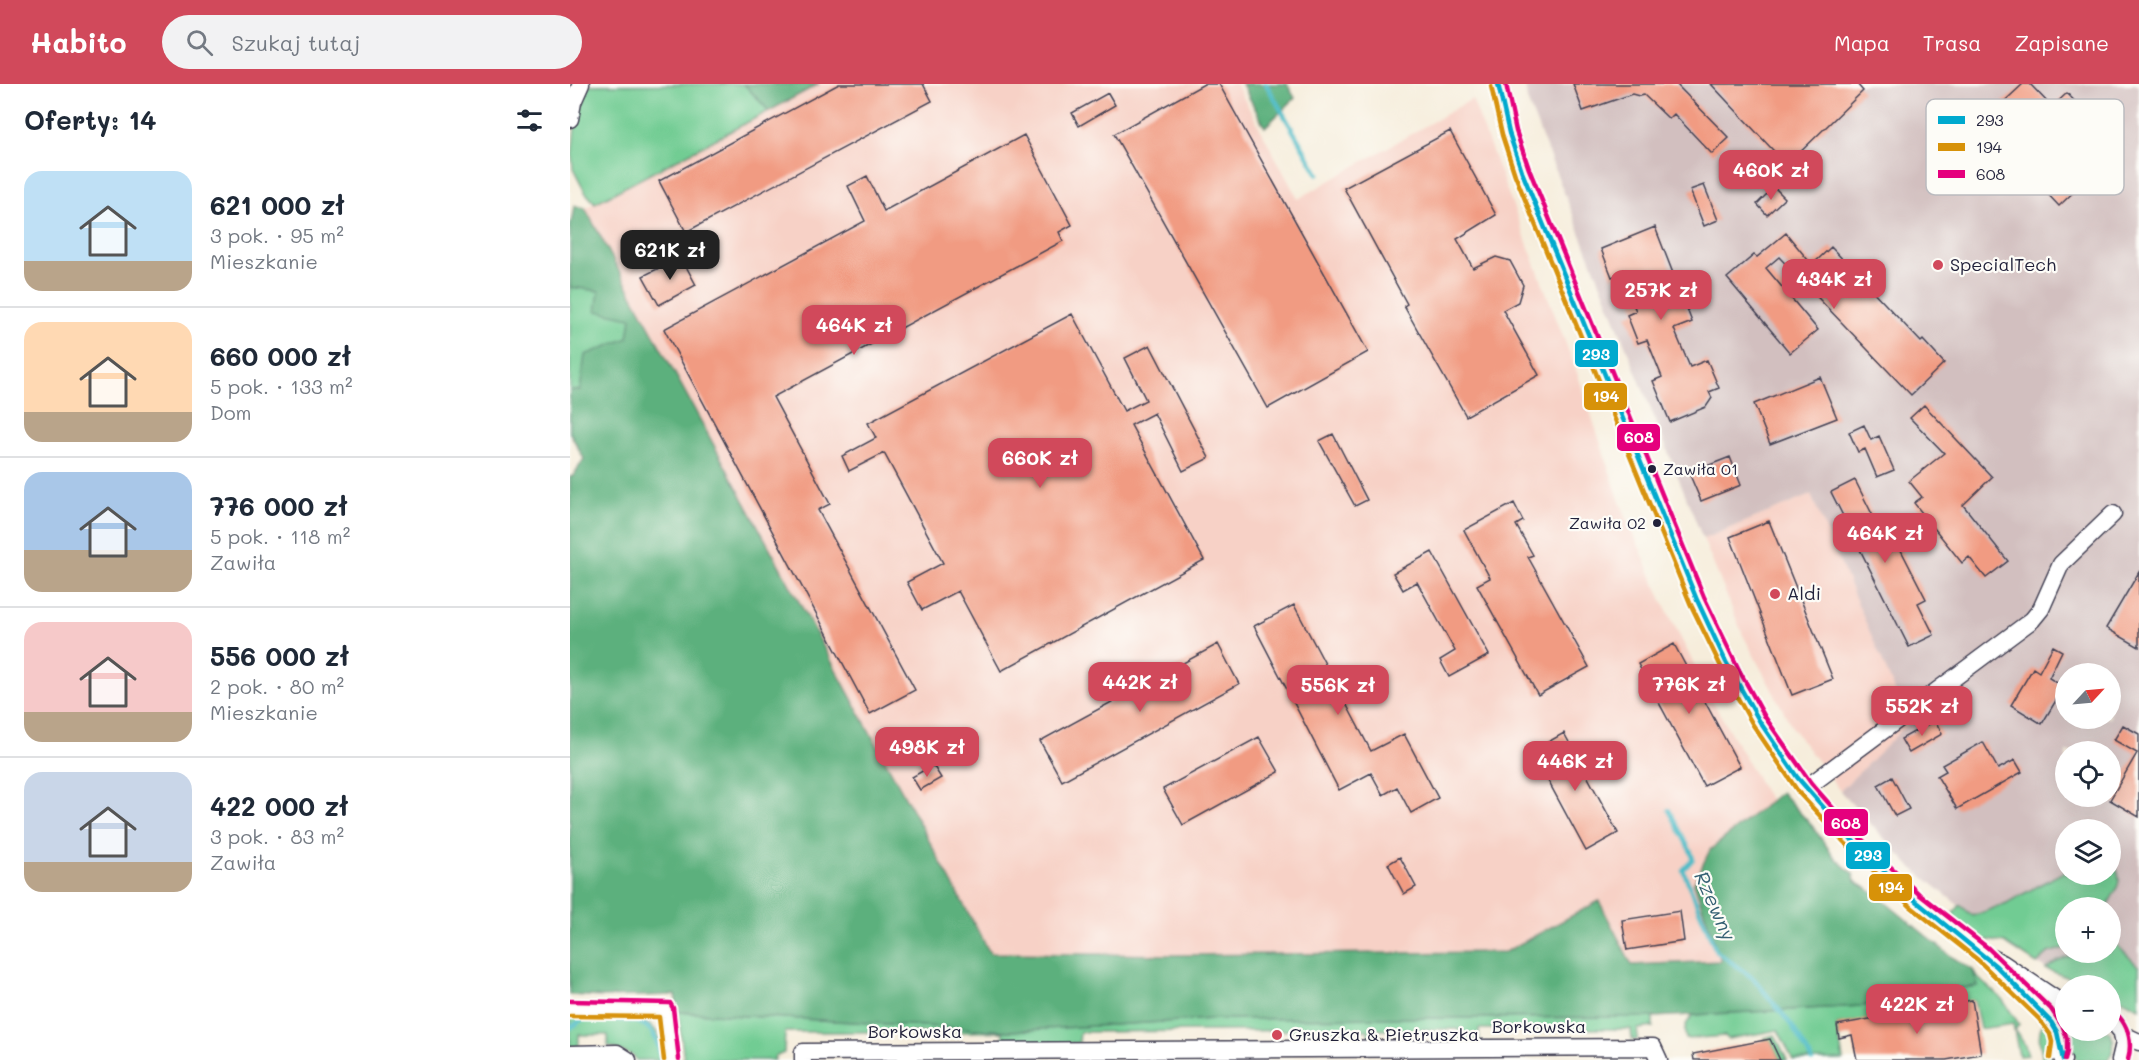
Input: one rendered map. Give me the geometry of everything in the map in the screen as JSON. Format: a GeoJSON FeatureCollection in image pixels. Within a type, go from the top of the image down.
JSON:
{"type":"FeatureCollection","features":[{"type":"Feature","properties":{"kind":"street"},"geometry":{"type":"LineString","coordinates":[[570,118],[573,102],[581,84]]}},
{"type":"Feature","properties":{"kind":"street"},"geometry":{"type":"LineString","coordinates":[[1498,84],[1509,133],[1522,172],[1697,600],[1722,655],[1753,711],[1806,788],[1852,839],[1897,885],[1977,950],[2044,1014],[2054,1025],[2061,1046]]}},
{"type":"Feature","properties":{"kind":"street"},"geometry":{"type":"LineString","coordinates":[[1806,788],[2032,620],[2040,609],[2061,564],[2113,514]]}},
{"type":"Feature","properties":{"kind":"street"},"geometry":{"type":"LineString","coordinates":[[1977,950],[2002,963],[2055,999]]}},
{"type":"Feature","properties":{"kind":"street"},"geometry":{"type":"LineString","coordinates":[[570,1008],[666,1010],[672,1060]]}},
{"type":"Feature","properties":{"kind":"street"},"geometry":{"type":"LineString","coordinates":[[2121,1029],[2128,1037],[2139,1042]]}},
{"type":"Feature","properties":{"kind":"street"},"geometry":{"type":"LineString","coordinates":[[2120,1060],[2124,1043],[2121,1036]]}},
{"type":"Feature","properties":{"kind":"street","name":"Borkowska"},"geometry":{"type":"LineString","coordinates":[[803,1060],[803,1052],[1038,1056],[1653,1047],[1659,1060]]}},
{"type":"Feature","properties":{"kind":"street"},"geometry":{"type":"LineString","coordinates":[[570,1054],[617,1053],[624,1055],[628,1060]]}},
{"type":"Feature","properties":{"kind":"shaded area"},"geometry":{"type":"Polygon","coordinates":[[[819,84],[1236,84],[1298,199],[1472,99],[1579,378],[1620,502],[1661,598],[1710,697],[1771,800],[1710,850],[1721,961],[1632,965],[1599,902],[1505,952],[990,954],[585,208],[819,84]]]}},
{"type":"Feature","properties":{"kind":"shaded area"},"geometry":{"type":"Polygon","coordinates":[[[1525,84],[2139,84],[2139,1008],[2121,999],[2121,975],[2059,975],[2005,943],[1910,866],[1840,791],[1909,723],[1811,495],[1703,539],[1527,100],[1525,84]]]}},
{"type":"Feature","properties":{"kind":"shaded area"},"geometry":{"type":"Polygon","coordinates":[[[1811,495],[1910,723],[1840,791],[1793,729],[1743,635],[1703,539],[1811,495]]]}},
{"type":"Feature","properties":{"kind":"green space"},"geometry":{"type":"Polygon","coordinates":[[[744,84],[769,111],[595,203],[585,192],[573,169],[572,156],[578,100],[590,85],[744,84]]]}},
{"type":"Feature","properties":{"kind":"green space"},"geometry":{"type":"Polygon","coordinates":[[[744,84],[819,84],[769,111],[744,84]]]}},
{"type":"Feature","properties":{"kind":"green space"},"geometry":{"type":"Polygon","coordinates":[[[1242,84],[1287,84],[1295,98],[1265,127],[1242,84]]]}},
{"type":"Feature","properties":{"kind":"green space"},"geometry":{"type":"Polygon","coordinates":[[[574,206],[585,208],[990,953],[1175,955],[1505,952],[1599,901],[1632,965],[1721,961],[1694,883],[1710,850],[1781,792],[1813,827],[1835,858],[1853,874],[1855,881],[1874,893],[1952,957],[1973,970],[1978,986],[1862,1006],[1653,1017],[1212,1019],[1011,1031],[678,1012],[675,995],[603,997],[570,995],[570,477],[584,459],[570,432],[570,390],[580,390],[585,355],[628,338],[631,318],[596,311],[599,291],[570,287],[570,229],[574,206]]]}},
{"type":"Feature","properties":{"kind":"green space"},"geometry":{"type":"Polygon","coordinates":[[[619,276],[691,408],[579,449],[570,433],[570,283],[619,276]]]}},
{"type":"Feature","properties":{"kind":"green space"},"geometry":{"type":"Polygon","coordinates":[[[2055,877],[2055,885],[2118,885],[2112,897],[2055,897],[2055,951],[2048,953],[2037,964],[2005,943],[1981,939],[1954,921],[1954,913],[1960,905],[1973,916],[2007,903],[2055,877]]]}},
{"type":"Feature","properties":{"kind":"green space"},"geometry":{"type":"Polygon","coordinates":[[[2121,949],[2139,967],[2139,1008],[2121,999],[2121,975],[2061,975],[2046,969],[2053,964],[2121,963],[2121,949]]]}},
{"type":"Feature","properties":{"kind":"green space"},"geometry":{"type":"Polygon","coordinates":[[[1973,970],[1979,979],[2002,999],[2019,1024],[2015,1030],[2025,1045],[2028,1055],[2019,1056],[2013,1024],[1980,1029],[1974,1000],[1837,1025],[1843,1060],[1793,1060],[1778,1030],[1728,1039],[1725,1036],[1686,1039],[1686,1026],[1694,1015],[1862,1006],[1978,986],[1973,970]]]}},
{"type":"Feature","properties":{"kind":"green space"},"geometry":{"type":"Polygon","coordinates":[[[678,1012],[1010,1031],[1212,1019],[1653,1017],[1653,1027],[1638,1029],[1637,1040],[1632,1040],[1631,1029],[1479,1029],[1479,1041],[1459,1041],[1458,1029],[1374,1030],[1374,1041],[1369,1041],[1368,1030],[1080,1032],[1079,1043],[1003,1043],[1003,1032],[785,1032],[784,1053],[774,1057],[775,1060],[684,1060],[678,1012]]]}},
{"type":"Feature","properties":{"kind":"green space"},"geometry":{"type":"Polygon","coordinates":[[[571,1016],[636,1017],[644,1020],[658,1033],[664,1060],[636,1060],[634,1056],[608,1046],[608,1035],[579,1035],[579,1046],[570,1047],[571,1016]]]}},
{"type":"Feature","properties":{"kind":"green space"},"geometry":{"type":"Polygon","coordinates":[[[2045,1021],[2052,1040],[2049,1060],[2043,1060],[2040,1040],[2040,1030],[2045,1021]]]}},
{"type":"Feature","properties":{"kind":"green space"},"geometry":{"type":"Polygon","coordinates":[[[1775,1035],[1787,1060],[1780,1060],[1770,1040],[1765,1041],[1764,1038],[1775,1035]]]}},
{"type":"Feature","properties":{"kind":"green space"},"geometry":{"type":"Polygon","coordinates":[[[2071,1041],[2113,1041],[2112,1053],[2108,1060],[2077,1060],[2071,1041]]]}},
{"type":"Feature","properties":{"kind":"building"},"geometry":{"type":"Polygon","coordinates":[[[839,84],[923,84],[932,101],[686,232],[659,181],[839,84]]]}},
{"type":"Feature","properties":{"kind":"building"},"geometry":{"type":"Polygon","coordinates":[[[1204,84],[1219,84],[1368,352],[1268,408],[1114,134],[1204,84]]]}},
{"type":"Feature","properties":{"kind":"building"},"geometry":{"type":"Polygon","coordinates":[[[1573,84],[1676,84],[1729,138],[1712,154],[1674,114],[1669,119],[1644,95],[1632,94],[1583,111],[1573,84]]]}},
{"type":"Feature","properties":{"kind":"building"},"geometry":{"type":"Polygon","coordinates":[[[1711,84],[1857,84],[1863,91],[1787,165],[1711,84]]]}},
{"type":"Feature","properties":{"kind":"building"},"geometry":{"type":"Polygon","coordinates":[[[2023,84],[2030,84],[2044,99],[2007,99],[2023,84]]]}},
{"type":"Feature","properties":{"kind":"building"},"geometry":{"type":"Polygon","coordinates":[[[1108,93],[1115,105],[1079,126],[1072,113],[1108,93]]]}},
{"type":"Feature","properties":{"kind":"building"},"geometry":{"type":"Polygon","coordinates":[[[2067,93],[2073,99],[2061,99],[2067,93]]]}},
{"type":"Feature","properties":{"kind":"building"},"geometry":{"type":"Polygon","coordinates":[[[1450,131],[1496,215],[1457,239],[1473,268],[1496,257],[1510,261],[1523,285],[1518,302],[1503,310],[1539,375],[1466,416],[1404,306],[1407,304],[1344,188],[1450,131]]]}},
{"type":"Feature","properties":{"kind":"building"},"geometry":{"type":"Polygon","coordinates":[[[1024,135],[1072,225],[1059,232],[1063,241],[773,397],[830,504],[818,510],[915,690],[870,714],[664,329],[865,221],[848,186],[867,176],[884,211],[1024,135]]]}},
{"type":"Feature","properties":{"kind":"building"},"geometry":{"type":"Polygon","coordinates":[[[1704,185],[1718,220],[1704,226],[1690,190],[1704,185]]]}},
{"type":"Feature","properties":{"kind":"building"},"geometry":{"type":"Polygon","coordinates":[[[1774,187],[1785,198],[1767,215],[1757,204],[1774,187]]]}},
{"type":"Feature","properties":{"kind":"building"},"geometry":{"type":"Polygon","coordinates":[[[2049,195],[2070,195],[2059,206],[2049,195]]]}},
{"type":"Feature","properties":{"kind":"building"},"geometry":{"type":"Polygon","coordinates":[[[1655,227],[1692,322],[1674,329],[1690,367],[1707,360],[1719,388],[1709,392],[1712,398],[1706,407],[1670,422],[1653,381],[1662,377],[1647,340],[1638,343],[1627,315],[1636,311],[1621,274],[1612,277],[1601,249],[1655,227]]]}},
{"type":"Feature","properties":{"kind":"building"},"geometry":{"type":"Polygon","coordinates":[[[1786,233],[1812,265],[1831,247],[1921,342],[1923,340],[1944,363],[1911,395],[1779,257],[1766,268],[1818,330],[1790,353],[1727,278],[1754,255],[1757,257],[1786,233]]]}},
{"type":"Feature","properties":{"kind":"building"},"geometry":{"type":"Polygon","coordinates":[[[681,257],[696,285],[659,305],[643,276],[681,257]]]}},
{"type":"Feature","properties":{"kind":"building"},"geometry":{"type":"Polygon","coordinates":[[[1072,314],[1124,411],[1146,400],[1125,358],[1150,345],[1209,458],[1183,471],[1154,413],[1131,425],[1204,560],[1001,671],[958,591],[922,610],[907,582],[943,563],[884,453],[849,471],[842,456],[876,438],[868,423],[1072,314]]]}},
{"type":"Feature","properties":{"kind":"building"},"geometry":{"type":"Polygon","coordinates":[[[1820,377],[1837,418],[1770,444],[1754,404],[1820,377]]]}},
{"type":"Feature","properties":{"kind":"building"},"geometry":{"type":"Polygon","coordinates":[[[1924,405],[1992,477],[1963,505],[2008,561],[1986,578],[1969,557],[1962,563],[1914,503],[1922,497],[1909,481],[1944,453],[1910,418],[1924,405]]]}},
{"type":"Feature","properties":{"kind":"building"},"geometry":{"type":"Polygon","coordinates":[[[1864,425],[1871,440],[1879,436],[1894,470],[1877,477],[1865,449],[1858,452],[1849,432],[1864,425]]]}},
{"type":"Feature","properties":{"kind":"building"},"geometry":{"type":"Polygon","coordinates":[[[1333,434],[1367,500],[1355,506],[1319,441],[1333,434]]]}},
{"type":"Feature","properties":{"kind":"building"},"geometry":{"type":"Polygon","coordinates":[[[1730,457],[1741,485],[1701,501],[1689,473],[1730,457]]]}},
{"type":"Feature","properties":{"kind":"building"},"geometry":{"type":"Polygon","coordinates":[[[1855,480],[1878,526],[1886,521],[1926,599],[1918,603],[1934,635],[1909,647],[1831,492],[1855,480]]]}},
{"type":"Feature","properties":{"kind":"building"},"geometry":{"type":"Polygon","coordinates":[[[1514,503],[1523,521],[1516,525],[1533,555],[1528,557],[1589,667],[1538,695],[1477,585],[1490,578],[1464,530],[1514,503]]]}},
{"type":"Feature","properties":{"kind":"building","name":"Aldi"},"geometry":{"type":"Polygon","coordinates":[[[1769,521],[1833,679],[1792,695],[1730,537],[1769,521]]]}},
{"type":"Feature","properties":{"kind":"building"},"geometry":{"type":"Polygon","coordinates":[[[1432,552],[1489,655],[1449,677],[1440,660],[1455,651],[1417,582],[1403,590],[1393,573],[1432,552]]]}},
{"type":"Feature","properties":{"kind":"building"},"geometry":{"type":"Polygon","coordinates":[[[2139,572],[2139,647],[2106,628],[2139,572]]]}},
{"type":"Feature","properties":{"kind":"building"},"geometry":{"type":"Polygon","coordinates":[[[1294,605],[1371,751],[1404,734],[1438,798],[1411,813],[1397,787],[1383,795],[1371,773],[1339,790],[1254,626],[1294,605]]]}},
{"type":"Feature","properties":{"kind":"building"},"geometry":{"type":"Polygon","coordinates":[[[1218,644],[1239,684],[1062,781],[1040,741],[1218,644]]]}},
{"type":"Feature","properties":{"kind":"building"},"geometry":{"type":"Polygon","coordinates":[[[1674,644],[1740,767],[1704,786],[1638,664],[1674,644]]]}},
{"type":"Feature","properties":{"kind":"building"},"geometry":{"type":"Polygon","coordinates":[[[2053,646],[2062,651],[2049,678],[2055,682],[2055,702],[2042,724],[2011,705],[2033,668],[2039,672],[2053,646]]]}},
{"type":"Feature","properties":{"kind":"building"},"geometry":{"type":"Polygon","coordinates":[[[1935,720],[1942,734],[1909,753],[1901,739],[1935,720]]]}},
{"type":"Feature","properties":{"kind":"building"},"geometry":{"type":"Polygon","coordinates":[[[2123,725],[2139,734],[2139,817],[2121,806],[2121,781],[2137,753],[2121,744],[2121,741],[2114,740],[2123,725]]]}},
{"type":"Feature","properties":{"kind":"building"},"geometry":{"type":"Polygon","coordinates":[[[1564,733],[1618,833],[1586,851],[1532,751],[1564,733]]]}},
{"type":"Feature","properties":{"kind":"building"},"geometry":{"type":"Polygon","coordinates":[[[1259,737],[1279,772],[1183,825],[1163,789],[1259,737]]]}},
{"type":"Feature","properties":{"kind":"building"},"geometry":{"type":"Polygon","coordinates":[[[1983,742],[1998,769],[2015,760],[2022,772],[1957,809],[1937,776],[1946,771],[1942,765],[1983,742]]]}},
{"type":"Feature","properties":{"kind":"building"},"geometry":{"type":"Polygon","coordinates":[[[933,765],[941,778],[920,790],[912,777],[933,765]]]}},
{"type":"Feature","properties":{"kind":"building"},"geometry":{"type":"Polygon","coordinates":[[[1892,777],[1909,809],[1895,816],[1878,785],[1892,777]]]}},
{"type":"Feature","properties":{"kind":"building"},"geometry":{"type":"Polygon","coordinates":[[[1400,857],[1416,887],[1404,894],[1388,864],[1400,857]]]}},
{"type":"Feature","properties":{"kind":"building"},"geometry":{"type":"Polygon","coordinates":[[[1680,911],[1684,941],[1627,950],[1622,920],[1680,911]]]}},
{"type":"Feature","properties":{"kind":"building"},"geometry":{"type":"Polygon","coordinates":[[[1972,1000],[1981,1054],[1946,1060],[1857,1060],[1852,1035],[1839,1038],[1837,1025],[1972,1000]]]}},
{"type":"Feature","properties":{"kind":"building"},"geometry":{"type":"Polygon","coordinates":[[[1770,1039],[1780,1060],[1694,1060],[1693,1054],[1770,1039]]]}},
{"type":"Feature","properties":{"kind":"waterway"},"geometry":{"type":"LineString","coordinates":[[1266,84],[1318,174]]}},
{"type":"Feature","properties":{"kind":"waterway","name":"Rzewny"},"geometry":{"type":"LineString","coordinates":[[1669,810],[1691,852],[1693,859],[1683,870],[1716,951],[1754,979],[1792,1026],[1812,1060]]}},
{"type":"Feature","properties":{"kind":"waterway"},"geometry":{"type":"LineString","coordinates":[[570,1028],[587,1019],[637,1022],[644,1025],[655,1037],[661,1060]]}},
{"type":"Feature","properties":{"kind":"transit line","name":"293"},"geometry":{"type":"LineString","coordinates":[[1498,84],[1509,133],[1522,172],[1697,600],[1726,662],[1760,722],[1797,777],[1853,841],[1917,902],[1996,966],[2051,1022],[2057,1032],[2063,1060]]}},
{"type":"Feature","properties":{"kind":"transit line","name":"608"},"geometry":{"type":"LineString","coordinates":[[1506,84],[1516,131],[1529,169],[1704,597],[1739,670],[1765,717],[1811,783],[1854,832],[1920,895],[1988,948],[2051,1009],[2063,1027],[2067,1039],[2065,1060]]}},
{"type":"Feature","properties":{"kind":"transit line","name":"194"},"geometry":{"type":"LineString","coordinates":[[1491,86],[1502,135],[1515,175],[1690,603],[1726,677],[1753,725],[1799,793],[1844,842],[1910,906],[1978,960],[2039,1019],[2050,1034],[2052,1042],[2050,1058]]}},
{"type":"Feature","properties":{"kind":"transit line","name":"608"},"geometry":{"type":"LineString","coordinates":[[570,1001],[670,1003],[673,1008],[679,1059]]}},
{"type":"Feature","properties":{"kind":"transit line","name":"194"},"geometry":{"type":"LineString","coordinates":[[570,1016],[659,1017],[664,1060]]}},
{"type":"Feature","properties":{"kind":"transit line","name":"608"},"geometry":{"type":"LineString","coordinates":[[2121,1019],[2129,1034],[2128,1060]]}},
{"type":"Feature","properties":{"kind":"place","name":"SpecialTech"},"geometry":{"type":"Point","coordinates":[1938,265]}},
{"type":"Feature","properties":{"kind":"place","name":"Zawiła 01"},"geometry":{"type":"Point","coordinates":[1652,469]}},
{"type":"Feature","properties":{"kind":"place","name":"Zawiła 02"},"geometry":{"type":"Point","coordinates":[1657,523]}},
{"type":"Feature","properties":{"kind":"place","name":"Aldi"},"geometry":{"type":"Point","coordinates":[1775,594]}},
{"type":"Feature","properties":{"kind":"place","name":"Gruszka & Pietruszka"},"geometry":{"type":"Point","coordinates":[1277,1035]}}]}
